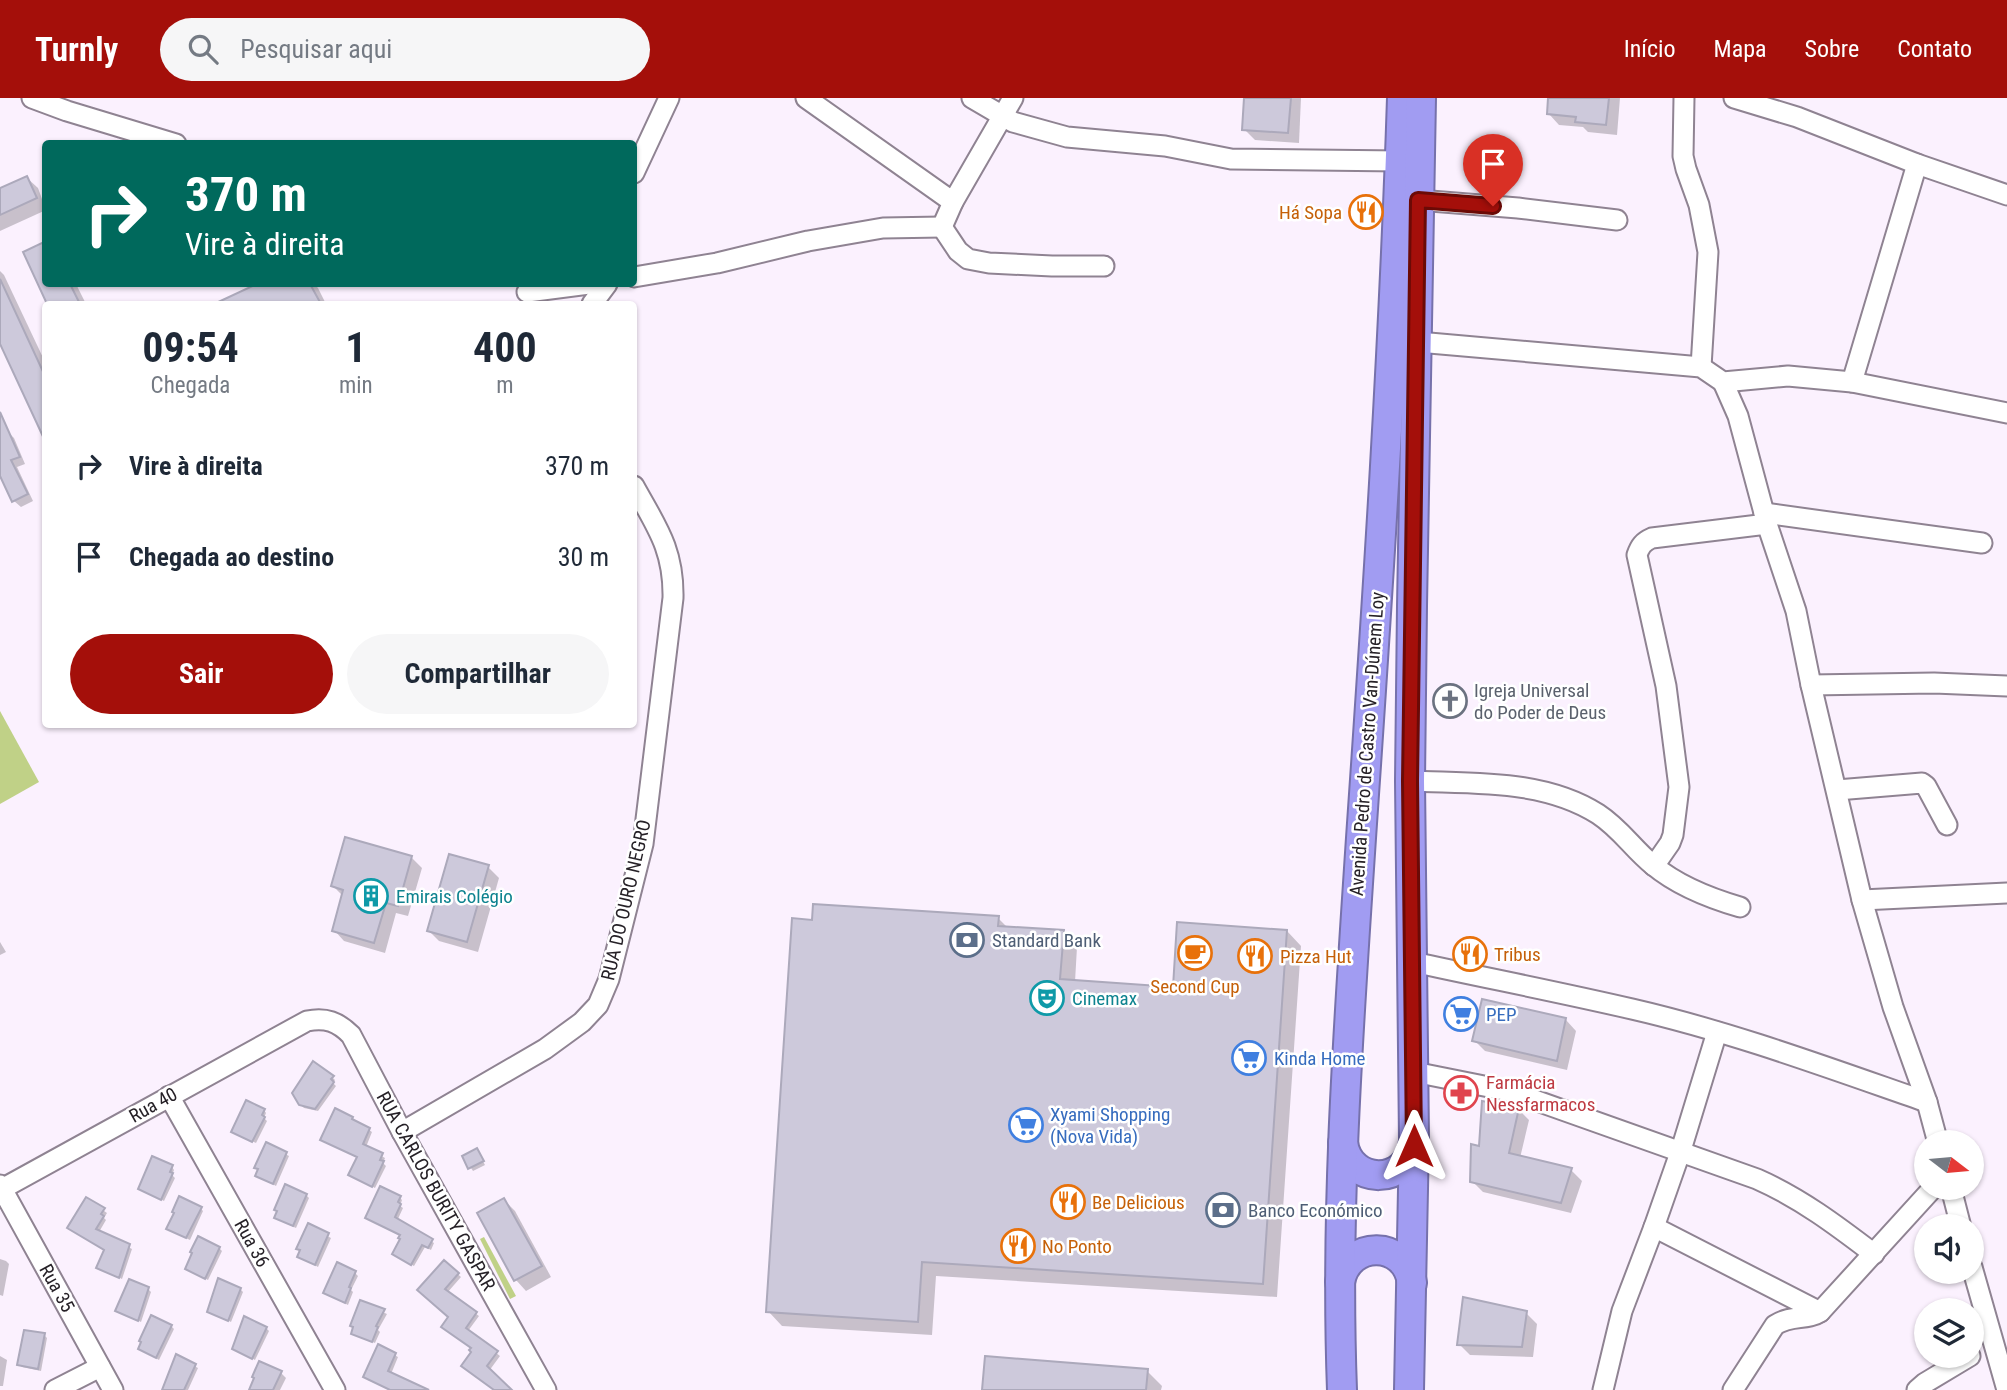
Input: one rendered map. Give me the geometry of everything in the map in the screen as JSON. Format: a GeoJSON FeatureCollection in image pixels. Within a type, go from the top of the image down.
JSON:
{"type":"FeatureCollection","features":[{"type":"Feature","properties":{"kind":"highway","name":"Avenida Pedro de Castro Van-Dúnem Loy"},"geometry":{"type":"LineString","coordinates":[[1342,1390],[1342,1140],[1385,472],[1402,98]]}},
{"type":"Feature","properties":{"kind":"highway","name":"Avenida Pedro de Castro Van-Dúnem Loy"},"geometry":{"type":"LineString","coordinates":[[1409,1390],[1414,1139],[1410,781],[1421,98]]}},
{"type":"Feature","properties":{"kind":"highway"},"geometry":{"type":"LineString","coordinates":[[1342,1140],[1345,1152],[1354,1166],[1369,1174],[1381,1175],[1392,1172],[1406,1162],[1414,1139]]}},
{"type":"Feature","properties":{"kind":"highway"},"geometry":{"type":"LineString","coordinates":[[1340,1287],[1342,1275],[1351,1260],[1361,1253],[1378,1250],[1400,1259],[1408,1269],[1412,1286]]}},
{"type":"Feature","properties":{"kind":"street"},"geometry":{"type":"LineString","coordinates":[[32,98],[163,140]]}},
{"type":"Feature","properties":{"kind":"street"},"geometry":{"type":"LineString","coordinates":[[637,167],[669,98]]}},
{"type":"Feature","properties":{"kind":"street"},"geometry":{"type":"LineString","coordinates":[[806,98],[953,202]]}},
{"type":"Feature","properties":{"kind":"street"},"geometry":{"type":"LineString","coordinates":[[972,98],[1013,122],[1067,137],[1165,146],[1231,159],[1400,161]]}},
{"type":"Feature","properties":{"kind":"street"},"geometry":{"type":"LineString","coordinates":[[942,227],[953,202],[1013,98]]}},
{"type":"Feature","properties":{"kind":"street"},"geometry":{"type":"LineString","coordinates":[[1684,98],[1683,156],[1699,205],[1708,252],[1701,367]]}},
{"type":"Feature","properties":{"kind":"street"},"geometry":{"type":"LineString","coordinates":[[1734,98],[1797,117],[1917,164],[2007,195]]}},
{"type":"Feature","properties":{"kind":"street"},"geometry":{"type":"LineString","coordinates":[[1852,382],[1917,164]]}},
{"type":"Feature","properties":{"kind":"street"},"geometry":{"type":"LineString","coordinates":[[1418,200],[1617,220]]}},
{"type":"Feature","properties":{"kind":"street"},"geometry":{"type":"LineString","coordinates":[[942,227],[958,251],[968,259],[1104,267]]}},
{"type":"Feature","properties":{"kind":"street"},"geometry":{"type":"LineString","coordinates":[[637,276],[717,263],[808,241],[883,229],[942,227]]}},
{"type":"Feature","properties":{"kind":"street"},"geometry":{"type":"LineString","coordinates":[[528,293],[569,287]]}},
{"type":"Feature","properties":{"kind":"street"},"geometry":{"type":"LineString","coordinates":[[1418,342],[1701,367],[1723,382],[1738,416],[1765,518],[1796,611],[1862,900],[1893,1007],[1935,1130]]}},
{"type":"Feature","properties":{"kind":"street"},"geometry":{"type":"LineString","coordinates":[[1723,382],[1788,376],[1852,382],[2007,413]]}},
{"type":"Feature","properties":{"kind":"street","name":"RUA DO OURO NEGRO"},"geometry":{"type":"LineString","coordinates":[[402,1132],[564,1036],[582,1022],[598,1004],[610,979],[643,844],[673,598],[673,580],[666,547],[637,492]]}},
{"type":"Feature","properties":{"kind":"street"},"geometry":{"type":"LineString","coordinates":[[1654,866],[1673,835],[1679,787],[1666,686],[1637,555],[1643,542],[1652,538],[1765,518],[1982,543]]}},
{"type":"Feature","properties":{"kind":"street"},"geometry":{"type":"LineString","coordinates":[[1811,685],[1934,683],[2007,686]]}},
{"type":"Feature","properties":{"kind":"street"},"geometry":{"type":"LineString","coordinates":[[1410,781],[1505,786],[1537,790],[1569,800],[1597,813],[1618,829],[1654,866],[1688,888],[1740,907]]}},
{"type":"Feature","properties":{"kind":"street"},"geometry":{"type":"LineString","coordinates":[[1837,790],[1922,783],[1947,825]]}},
{"type":"Feature","properties":{"kind":"street"},"geometry":{"type":"LineString","coordinates":[[1862,900],[2007,894]]}},
{"type":"Feature","properties":{"kind":"street"},"geometry":{"type":"LineString","coordinates":[[1413,962],[1632,1009],[1717,1032],[1927,1102]]}},
{"type":"Feature","properties":{"kind":"street","name":"RUA CARLOS BURITY GASPAR"},"geometry":{"type":"LineString","coordinates":[[307,1021],[328,1019],[342,1026],[351,1035],[546,1390]]}},
{"type":"Feature","properties":{"kind":"street","name":"Rua 40"},"geometry":{"type":"LineString","coordinates":[[1,1188],[307,1021]]}},
{"type":"Feature","properties":{"kind":"street"},"geometry":{"type":"LineString","coordinates":[[1603,1390],[1627,1295],[1681,1150],[1717,1032]]}},
{"type":"Feature","properties":{"kind":"street"},"geometry":{"type":"LineString","coordinates":[[1414,1072],[1509,1091],[1757,1179],[1796,1198],[1832,1221],[1874,1254]]}},
{"type":"Feature","properties":{"kind":"street","name":"Rua 36"},"geometry":{"type":"LineString","coordinates":[[169,1096],[335,1390]]}},
{"type":"Feature","properties":{"kind":"street","name":"Rua 35"},"geometry":{"type":"LineString","coordinates":[[1,1188],[113,1390]]}},
{"type":"Feature","properties":{"kind":"street"},"geometry":{"type":"LineString","coordinates":[[1732,1390],[1775,1325],[1784,1319],[1814,1316],[1820,1312],[1922,1200]]}},
{"type":"Feature","properties":{"kind":"street"},"geometry":{"type":"LineString","coordinates":[[1654,1227],[1820,1312]]}},
{"type":"Feature","properties":{"kind":"street"},"geometry":{"type":"LineString","coordinates":[[1978,1284],[2000,1341],[2007,1390]]}},
{"type":"Feature","properties":{"kind":"street"},"geometry":{"type":"LineString","coordinates":[[1984,1349],[2000,1341]]}},
{"type":"Feature","properties":{"kind":"street"},"geometry":{"type":"LineString","coordinates":[[55,1390],[100,1367]]}},
{"type":"Feature","properties":{"kind":"street"},"geometry":{"type":"LineString","coordinates":[[1917,1390],[1951,1368]]}},
{"type":"Feature","properties":{"kind":"green space"},"geometry":{"type":"Polygon","coordinates":[[[0,711],[39,782],[0,804],[0,711]]]}},
{"type":"Feature","properties":{"kind":"green space"},"geometry":{"type":"Polygon","coordinates":[[[484,1237],[516,1296],[510,1299],[480,1239],[484,1237]]]}},
{"type":"Feature","properties":{"kind":"building"},"geometry":{"type":"Polygon","coordinates":[[[1244,98],[1291,98],[1288,133],[1242,130],[1244,98]]]}},
{"type":"Feature","properties":{"kind":"building"},"geometry":{"type":"Polygon","coordinates":[[[1548,98],[1609,98],[1606,125],[1575,122],[1576,117],[1547,114],[1548,98]]]}},
{"type":"Feature","properties":{"kind":"building"},"geometry":{"type":"Polygon","coordinates":[[[27,176],[37,198],[0,215],[0,188],[27,176]]]}},
{"type":"Feature","properties":{"kind":"building"},"geometry":{"type":"Polygon","coordinates":[[[42,243],[42,287],[72,287],[78,301],[46,301],[23,252],[42,243]]]}},
{"type":"Feature","properties":{"kind":"building"},"geometry":{"type":"Polygon","coordinates":[[[0,279],[42,369],[42,434],[0,344],[0,279]]]}},
{"type":"Feature","properties":{"kind":"building"},"geometry":{"type":"Polygon","coordinates":[[[251,287],[312,287],[319,301],[220,301],[251,287]]]}},
{"type":"Feature","properties":{"kind":"building"},"geometry":{"type":"Polygon","coordinates":[[[0,412],[20,457],[11,460],[28,494],[12,502],[0,476],[0,412]]]}},
{"type":"Feature","properties":{"kind":"building","name":"Emirais Colégio"},"geometry":{"type":"Polygon","coordinates":[[[345,837],[412,856],[398,906],[386,903],[374,943],[332,931],[343,890],[331,886],[345,837]]]}},
{"type":"Feature","properties":{"kind":"building"},"geometry":{"type":"Polygon","coordinates":[[[449,854],[489,865],[467,942],[427,931],[449,854]]]}},
{"type":"Feature","properties":{"kind":"building","name":"Xyami Shopping (Nova Vida)"},"geometry":{"type":"Polygon","coordinates":[[[813,904],[999,916],[998,926],[1064,930],[1060,979],[1173,987],[1177,922],[1287,930],[1263,1284],[922,1262],[918,1322],[766,1312],[792,918],[812,920],[813,904]]]}},
{"type":"Feature","properties":{"kind":"building"},"geometry":{"type":"Polygon","coordinates":[[[1482,999],[1566,1018],[1557,1061],[1472,1041],[1482,999]]]}},
{"type":"Feature","properties":{"kind":"building"},"geometry":{"type":"Polygon","coordinates":[[[313,1061],[334,1076],[331,1079],[334,1082],[315,1109],[299,1105],[292,1093],[313,1061]]]}},
{"type":"Feature","properties":{"kind":"building"},"geometry":{"type":"Polygon","coordinates":[[[246,1100],[265,1109],[262,1115],[265,1117],[252,1142],[231,1132],[246,1100]]]}},
{"type":"Feature","properties":{"kind":"building"},"geometry":{"type":"Polygon","coordinates":[[[1482,1101],[1519,1108],[1509,1153],[1572,1168],[1561,1203],[1470,1182],[1471,1144],[1479,1146],[1482,1101]]]}},
{"type":"Feature","properties":{"kind":"building"},"geometry":{"type":"Polygon","coordinates":[[[335,1108],[370,1128],[363,1144],[383,1153],[380,1160],[384,1161],[372,1187],[348,1175],[357,1157],[320,1140],[335,1108]]]}},
{"type":"Feature","properties":{"kind":"building"},"geometry":{"type":"Polygon","coordinates":[[[266,1142],[287,1152],[273,1184],[255,1176],[258,1169],[254,1168],[266,1142]]]}},
{"type":"Feature","properties":{"kind":"building"},"geometry":{"type":"Polygon","coordinates":[[[477,1148],[484,1161],[468,1169],[462,1156],[477,1148]]]}},
{"type":"Feature","properties":{"kind":"building"},"geometry":{"type":"Polygon","coordinates":[[[152,1156],[173,1165],[170,1172],[173,1173],[161,1200],[138,1189],[152,1156]]]}},
{"type":"Feature","properties":{"kind":"building"},"geometry":{"type":"Polygon","coordinates":[[[285,1184],[307,1194],[293,1226],[274,1218],[277,1211],[274,1210],[285,1184]]]}},
{"type":"Feature","properties":{"kind":"building"},"geometry":{"type":"Polygon","coordinates":[[[380,1186],[401,1196],[398,1202],[401,1204],[395,1217],[433,1239],[428,1248],[422,1245],[411,1265],[392,1254],[400,1235],[365,1218],[380,1186]]]}},
{"type":"Feature","properties":{"kind":"building"},"geometry":{"type":"Polygon","coordinates":[[[179,1196],[202,1207],[186,1238],[166,1229],[179,1196]]]}},
{"type":"Feature","properties":{"kind":"building"},"geometry":{"type":"Polygon","coordinates":[[[86,1197],[105,1208],[101,1214],[104,1216],[96,1229],[130,1244],[119,1278],[96,1268],[104,1250],[67,1228],[86,1197]]]}},
{"type":"Feature","properties":{"kind":"building"},"geometry":{"type":"Polygon","coordinates":[[[504,1198],[542,1266],[514,1281],[477,1213],[504,1198]]]}},
{"type":"Feature","properties":{"kind":"building"},"geometry":{"type":"Polygon","coordinates":[[[308,1223],[329,1233],[315,1265],[297,1257],[300,1250],[296,1249],[308,1223]]]}},
{"type":"Feature","properties":{"kind":"building"},"geometry":{"type":"Polygon","coordinates":[[[198,1236],[220,1247],[205,1279],[185,1269],[198,1236]]]}},
{"type":"Feature","properties":{"kind":"building"},"geometry":{"type":"Polygon","coordinates":[[[444,1260],[459,1273],[445,1289],[477,1312],[466,1328],[498,1351],[487,1366],[512,1390],[494,1390],[461,1366],[471,1348],[441,1327],[448,1317],[417,1290],[444,1260]]]}},
{"type":"Feature","properties":{"kind":"building"},"geometry":{"type":"Polygon","coordinates":[[[337,1262],[356,1271],[345,1303],[323,1293],[337,1262]]]}},
{"type":"Feature","properties":{"kind":"building"},"geometry":{"type":"Polygon","coordinates":[[[218,1278],[241,1288],[228,1321],[207,1312],[218,1278]]]}},
{"type":"Feature","properties":{"kind":"building"},"geometry":{"type":"Polygon","coordinates":[[[129,1279],[149,1287],[138,1321],[115,1311],[129,1279]]]}},
{"type":"Feature","properties":{"kind":"building"},"geometry":{"type":"Polygon","coordinates":[[[1463,1297],[1527,1311],[1522,1347],[1457,1345],[1463,1297]]]}},
{"type":"Feature","properties":{"kind":"building"},"geometry":{"type":"Polygon","coordinates":[[[360,1300],[385,1309],[376,1326],[378,1327],[372,1342],[351,1334],[353,1327],[350,1326],[360,1300]]]}},
{"type":"Feature","properties":{"kind":"building"},"geometry":{"type":"Polygon","coordinates":[[[151,1315],[172,1325],[156,1358],[138,1349],[151,1315]]]}},
{"type":"Feature","properties":{"kind":"building"},"geometry":{"type":"Polygon","coordinates":[[[244,1316],[267,1327],[252,1359],[232,1349],[244,1316]]]}},
{"type":"Feature","properties":{"kind":"building"},"geometry":{"type":"Polygon","coordinates":[[[24,1330],[45,1333],[38,1369],[17,1365],[24,1330]]]}},
{"type":"Feature","properties":{"kind":"building"},"geometry":{"type":"Polygon","coordinates":[[[378,1344],[396,1353],[388,1371],[429,1390],[390,1390],[363,1377],[378,1344]]]}},
{"type":"Feature","properties":{"kind":"building"},"geometry":{"type":"Polygon","coordinates":[[[176,1354],[196,1364],[184,1390],[162,1390],[176,1354]]]}},
{"type":"Feature","properties":{"kind":"building"},"geometry":{"type":"Polygon","coordinates":[[[985,1356],[1148,1369],[1146,1390],[982,1390],[985,1356]]]}},
{"type":"Feature","properties":{"kind":"building"},"geometry":{"type":"Polygon","coordinates":[[[259,1361],[282,1371],[273,1390],[249,1390],[259,1361]]]}},
{"type":"Feature","properties":{"kind":"place","name":"Há Sopa"},"geometry":{"type":"Point","coordinates":[1366,212]}},
{"type":"Feature","properties":{"kind":"place","name":"Igreja Universal do Poder de Deus"},"geometry":{"type":"Point","coordinates":[1450,701]}},
{"type":"Feature","properties":{"kind":"place","name":"Emirais Colégio"},"geometry":{"type":"Point","coordinates":[371,896]}},
{"type":"Feature","properties":{"kind":"place","name":"Standard Bank"},"geometry":{"type":"Point","coordinates":[967,940]}},
{"type":"Feature","properties":{"kind":"place","name":"Second Cup"},"geometry":{"type":"Point","coordinates":[1195,953]}},
{"type":"Feature","properties":{"kind":"place","name":"Tribus"},"geometry":{"type":"Point","coordinates":[1470,954]}},
{"type":"Feature","properties":{"kind":"place","name":"Pizza Hut"},"geometry":{"type":"Point","coordinates":[1255,956]}},
{"type":"Feature","properties":{"kind":"place","name":"Cinemax"},"geometry":{"type":"Point","coordinates":[1047,998]}},
{"type":"Feature","properties":{"kind":"place","name":"PEP"},"geometry":{"type":"Point","coordinates":[1461,1014]}},
{"type":"Feature","properties":{"kind":"place","name":"Kinda Home"},"geometry":{"type":"Point","coordinates":[1249,1058]}},
{"type":"Feature","properties":{"kind":"place","name":"Farmácia Nessfarmacos"},"geometry":{"type":"Point","coordinates":[1461,1093]}},
{"type":"Feature","properties":{"kind":"place","name":"Xyami Shopping (Nova Vida)"},"geometry":{"type":"Point","coordinates":[1026,1125]}},
{"type":"Feature","properties":{"kind":"place","name":"Be Delicious"},"geometry":{"type":"Point","coordinates":[1068,1202]}},
{"type":"Feature","properties":{"kind":"place","name":"Banco Económico"},"geometry":{"type":"Point","coordinates":[1223,1210]}},
{"type":"Feature","properties":{"kind":"place","name":"No Ponto"},"geometry":{"type":"Point","coordinates":[1018,1246]}},
{"type":"Feature","properties":{"kind":"route"},"geometry":{"type":"LineString","coordinates":[[1414,1146],[1410,781],[1418,200],[1493,206]]}}]}
